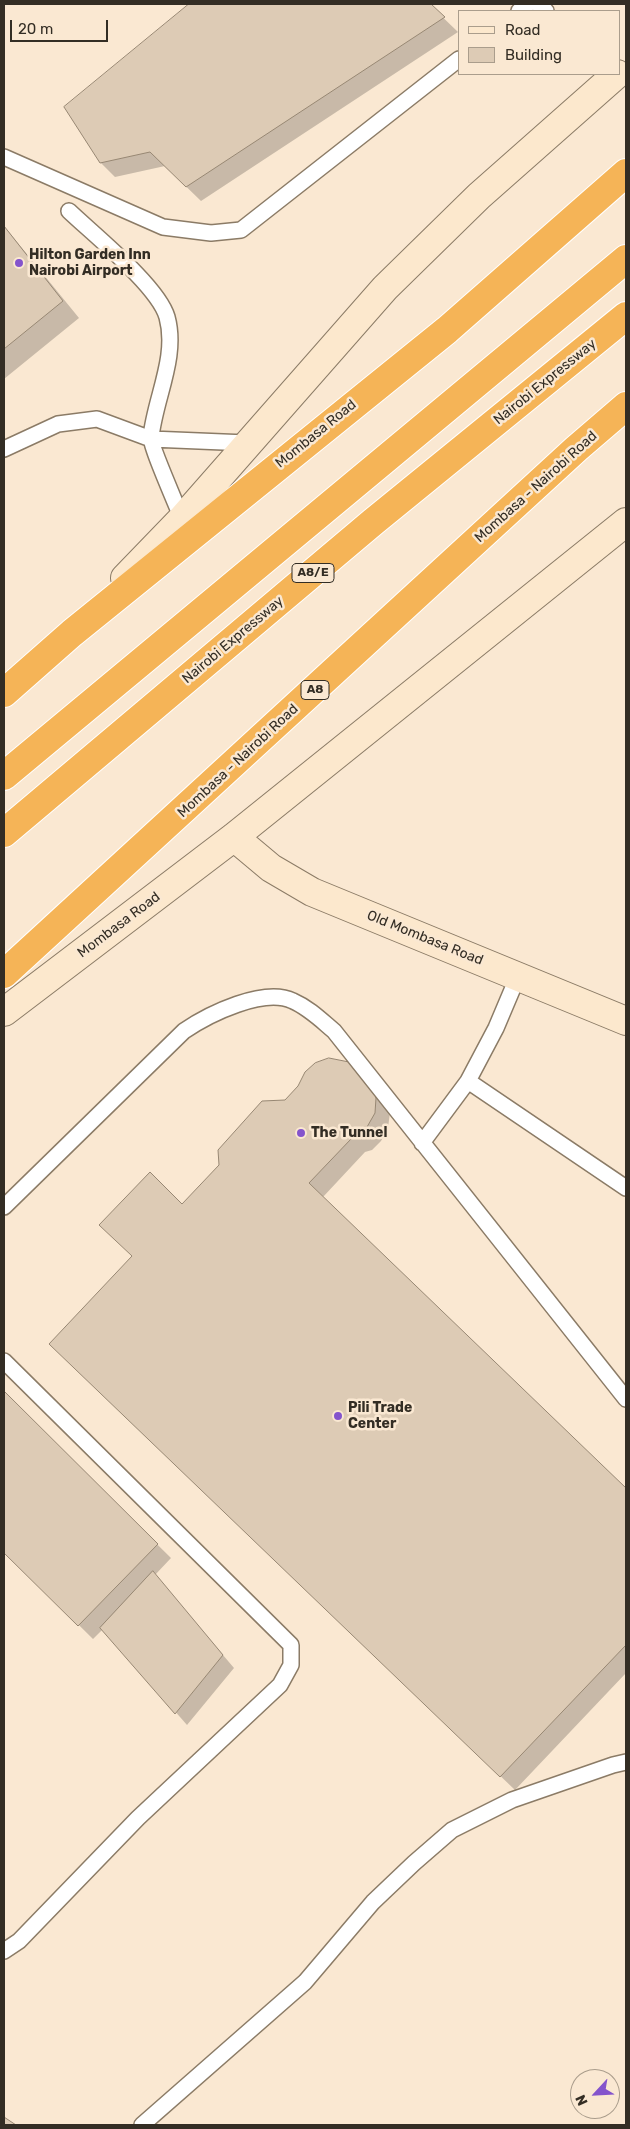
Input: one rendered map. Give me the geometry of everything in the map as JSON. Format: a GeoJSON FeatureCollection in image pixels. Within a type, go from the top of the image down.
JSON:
{"type":"FeatureCollection","features":[{"type":"Feature","properties":{"kind":"highway","name":"Mombasa Road"},"geometry":{"type":"LineString","coordinates":[[4,693],[72,633],[447,330],[626,173]]}},
{"type":"Feature","properties":{"kind":"highway","name":"A8/E"},"geometry":{"type":"LineString","coordinates":[[4,776],[626,260]]}},
{"type":"Feature","properties":{"kind":"highway","name":"Nairobi Expressway"},"geometry":{"type":"LineString","coordinates":[[4,833],[373,522],[626,316]]}},
{"type":"Feature","properties":{"kind":"highway","name":"Mombasa - Nairobi Road"},"geometry":{"type":"LineString","coordinates":[[4,974],[576,449],[626,406]]}},
{"type":"Feature","properties":{"kind":"street"},"geometry":{"type":"LineString","coordinates":[[72,633],[182,519],[385,288],[479,196],[614,75]]}},
{"type":"Feature","properties":{"kind":"street","name":"Mombasa Road"},"geometry":{"type":"LineString","coordinates":[[4,1012],[234,837],[626,522]]}},
{"type":"Feature","properties":{"kind":"street","name":"Old Mombasa Road"},"geometry":{"type":"LineString","coordinates":[[234,837],[271,868],[312,892],[626,1021]]}},
{"type":"Feature","properties":{"kind":"lane"},"geometry":{"type":"LineString","coordinates":[[4,157],[163,227],[211,233],[241,230],[458,60]]}},
{"type":"Feature","properties":{"kind":"lane"},"geometry":{"type":"LineString","coordinates":[[69,211],[148,285],[166,316],[169,347],[163,388],[151,439],[182,519]]}},
{"type":"Feature","properties":{"kind":"lane"},"geometry":{"type":"LineString","coordinates":[[4,449],[58,424],[97,419],[151,439],[247,443]]}},
{"type":"Feature","properties":{"kind":"lane"},"geometry":{"type":"LineString","coordinates":[[422,1143],[468,1080],[496,1028],[518,976]]}},
{"type":"Feature","properties":{"kind":"lane"},"geometry":{"type":"LineString","coordinates":[[4,1207],[184,1030],[212,1014],[270,996],[292,1000],[309,1010],[334,1031],[626,1397]]}},
{"type":"Feature","properties":{"kind":"lane"},"geometry":{"type":"LineString","coordinates":[[468,1080],[626,1188]]}},
{"type":"Feature","properties":{"kind":"lane"},"geometry":{"type":"LineString","coordinates":[[4,1361],[291,1645],[291,1665],[280,1685],[138,1818],[20,1941],[4,1951]]}},
{"type":"Feature","properties":{"kind":"lane"},"geometry":{"type":"LineString","coordinates":[[142,2125],[305,1982],[373,1902],[452,1830],[512,1800],[613,1764],[626,1762]]}},
{"type":"Feature","properties":{"kind":"building"},"geometry":{"type":"Polygon","coordinates":[[[189,4],[431,4],[445,17],[186,187],[150,152],[100,163],[64,107],[189,4]]]}},
{"type":"Feature","properties":{"kind":"building","name":"Hilton Garden Inn Nairobi Airport"},"geometry":{"type":"Polygon","coordinates":[[[4,226],[63,301],[4,349],[4,226]]]}},
{"type":"Feature","properties":{"kind":"building","name":"Pili Trade Center"},"geometry":{"type":"Polygon","coordinates":[[[329,1058],[354,1063],[373,1084],[376,1098],[375,1113],[367,1127],[358,1136],[351,1139],[309,1183],[626,1488],[626,1645],[500,1777],[49,1344],[132,1256],[99,1225],[150,1172],[182,1204],[219,1165],[218,1150],[262,1101],[285,1100],[298,1086],[305,1072],[315,1063],[329,1058]]]}},
{"type":"Feature","properties":{"kind":"building"},"geometry":{"type":"Polygon","coordinates":[[[4,1391],[158,1544],[78,1626],[4,1553],[4,1391]]]}},
{"type":"Feature","properties":{"kind":"building"},"geometry":{"type":"Polygon","coordinates":[[[153,1571],[223,1655],[175,1714],[100,1628],[153,1571]]]}},
{"type":"Feature","properties":{"kind":"building"},"geometry":{"type":"Polygon","coordinates":[[[4,2117],[16,2125],[4,2125],[4,2117]]]}},
{"type":"Feature","properties":{"kind":"place","name":"Hilton Garden Inn Nairobi Airport"},"geometry":{"type":"Point","coordinates":[19,263]}},
{"type":"Feature","properties":{"kind":"place","name":"The Tunnel"},"geometry":{"type":"Point","coordinates":[301,1133]}},
{"type":"Feature","properties":{"kind":"place","name":"Pili Trade Center"},"geometry":{"type":"Point","coordinates":[338,1416]}}]}
